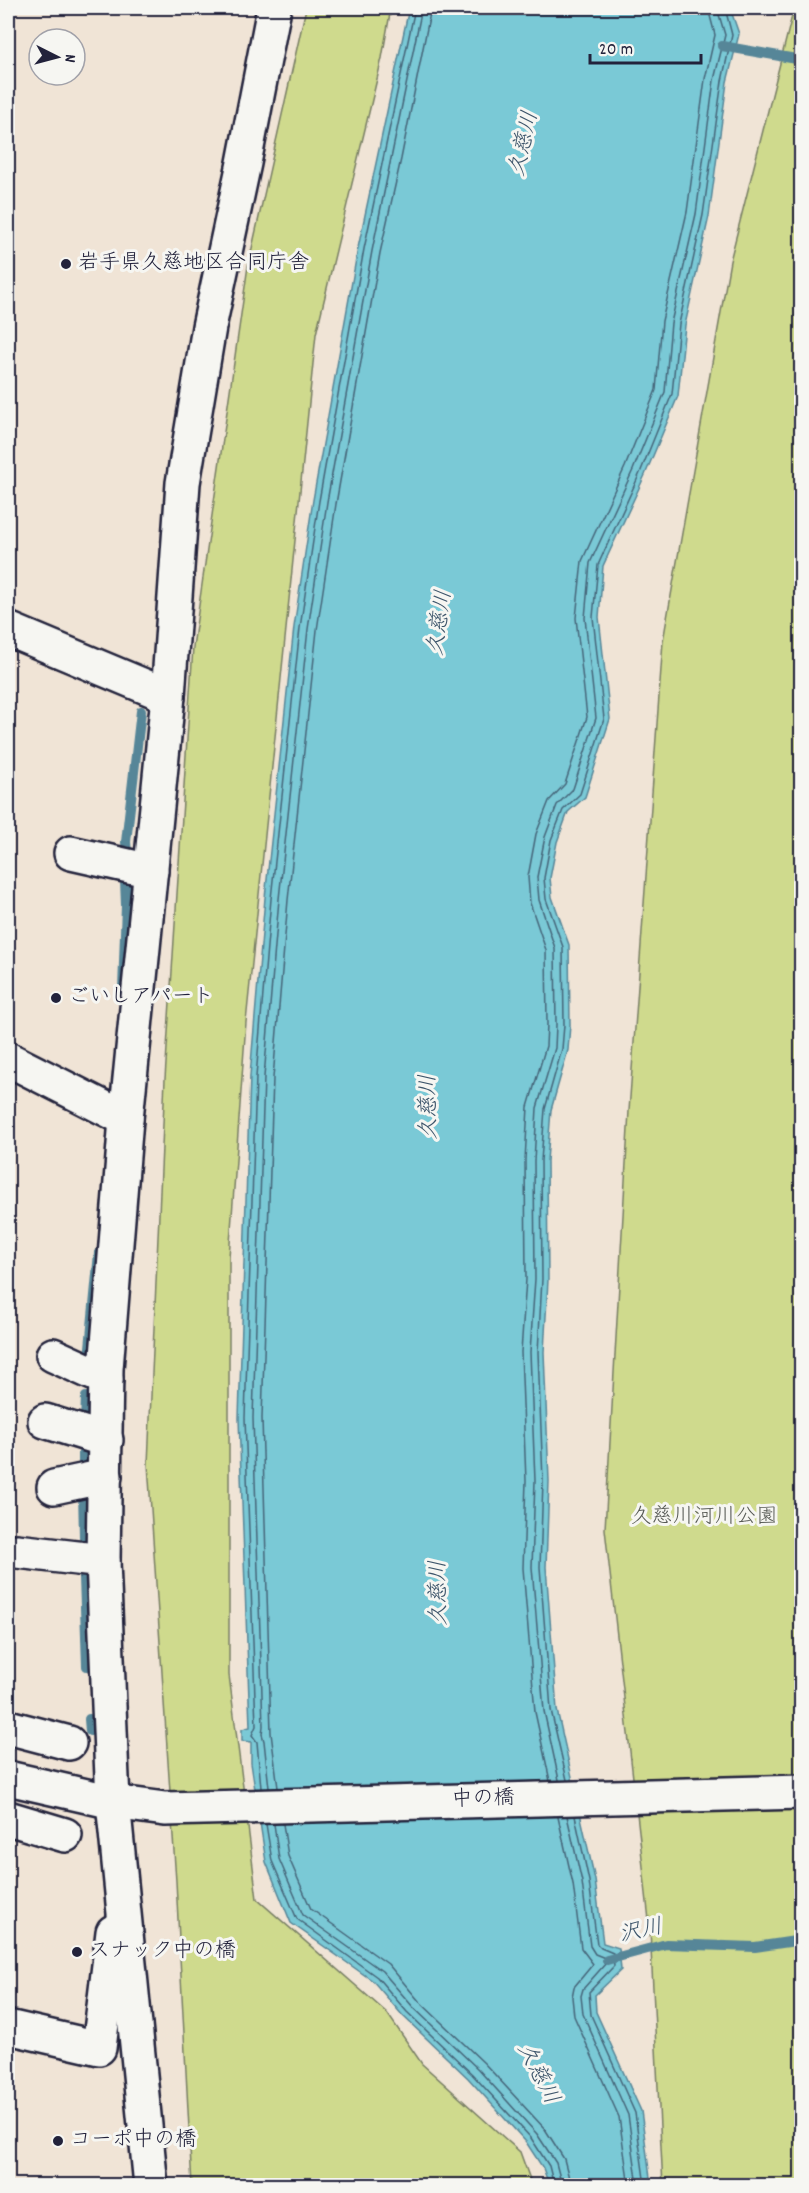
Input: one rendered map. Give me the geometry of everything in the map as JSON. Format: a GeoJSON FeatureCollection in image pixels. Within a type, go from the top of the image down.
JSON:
{"type":"FeatureCollection","features":[{"type":"Feature","properties":{"kind":"street"},"geometry":{"type":"LineString","coordinates":[[151,2186],[113,1802],[104,1560],[106,1380],[126,1119],[168,696],[183,483],[209,327],[274,8]]}},
{"type":"Feature","properties":{"kind":"street"},"geometry":{"type":"LineString","coordinates":[[8,628],[168,696]]}},
{"type":"Feature","properties":{"kind":"street"},"geometry":{"type":"LineString","coordinates":[[71,853],[151,871]]}},
{"type":"Feature","properties":{"kind":"street"},"geometry":{"type":"LineString","coordinates":[[8,1059],[126,1119]]}},
{"type":"Feature","properties":{"kind":"street"},"geometry":{"type":"LineString","coordinates":[[53,1355],[106,1380]]}},
{"type":"Feature","properties":{"kind":"street"},"geometry":{"type":"LineString","coordinates":[[45,1421],[106,1440]]}},
{"type":"Feature","properties":{"kind":"street"},"geometry":{"type":"LineString","coordinates":[[54,1487],[105,1476]]}},
{"type":"Feature","properties":{"kind":"street"},"geometry":{"type":"LineString","coordinates":[[16,1551],[104,1560]]}},
{"type":"Feature","properties":{"kind":"street"},"geometry":{"type":"LineString","coordinates":[[8,1726],[69,1743]]}},
{"type":"Feature","properties":{"kind":"street","name":"中の橋"},"geometry":{"type":"LineString","coordinates":[[8,1778],[113,1802],[165,1809],[801,1792]]}},
{"type":"Feature","properties":{"kind":"street"},"geometry":{"type":"LineString","coordinates":[[8,1818],[65,1835]]}},
{"type":"Feature","properties":{"kind":"street"},"geometry":{"type":"LineString","coordinates":[[8,2026],[99,2048],[120,1861]]}},
{"type":"Feature","properties":{"kind":"green space"},"geometry":{"type":"Polygon","coordinates":[[[306,8],[391,8],[382,58],[316,334],[246,1022],[229,1257],[229,1675],[257,1899],[387,2013],[422,2064],[520,2152],[532,2185],[192,2186],[176,1881],[148,1464],[165,1079],[193,647],[248,266],[306,8]]]}},
{"type":"Feature","properties":{"kind":"green space","name":"久慈川河川公園"},"geometry":{"type":"Polygon","coordinates":[[[794,8],[801,8],[801,2185],[663,2186],[650,1929],[605,1529],[629,1111],[663,641],[730,261],[794,8]]]}},
{"type":"Feature","properties":{"kind":"water","name":"久慈川"},"geometry":{"type":"Polygon","coordinates":[[[409,8],[730,8],[739,34],[727,82],[709,216],[685,325],[678,396],[603,566],[599,617],[610,719],[585,797],[568,812],[557,842],[550,878],[552,897],[569,945],[570,1025],[568,1050],[551,1110],[547,1161],[548,1280],[544,1352],[549,1481],[546,1567],[557,1710],[595,1880],[603,1943],[619,1948],[621,1970],[595,1995],[596,2012],[641,2111],[651,2185],[549,2185],[543,2168],[526,2142],[468,2078],[403,2016],[373,1981],[291,1923],[266,1862],[251,1763],[251,1742],[242,1741],[242,1729],[250,1727],[239,1418],[250,1076],[265,898],[294,627],[313,500],[358,248],[409,8]]]}},
{"type":"Feature","properties":{"kind":"waterway"},"geometry":{"type":"LineString","coordinates":[[722,46],[802,60]]}},
{"type":"Feature","properties":{"kind":"waterway"},"geometry":{"type":"LineString","coordinates":[[127,853],[126,842],[141,711]]}},
{"type":"Feature","properties":{"kind":"waterway"},"geometry":{"type":"LineString","coordinates":[[123,990],[125,881]]}},
{"type":"Feature","properties":{"kind":"waterway"},"geometry":{"type":"LineString","coordinates":[[90,1348],[99,1253]]}},
{"type":"Feature","properties":{"kind":"waterway"},"geometry":{"type":"LineString","coordinates":[[85,1422],[86,1397]]}},
{"type":"Feature","properties":{"kind":"waterway"},"geometry":{"type":"LineString","coordinates":[[83,1453],[83,1469]]}},
{"type":"Feature","properties":{"kind":"waterway"},"geometry":{"type":"LineString","coordinates":[[83,1490],[84,1537]]}},
{"type":"Feature","properties":{"kind":"waterway"},"geometry":{"type":"LineString","coordinates":[[84,1577],[87,1666]]}},
{"type":"Feature","properties":{"kind":"waterway"},"geometry":{"type":"LineString","coordinates":[[89,1719],[90,1731]]}},
{"type":"Feature","properties":{"kind":"waterway","name":"沢川"},"geometry":{"type":"LineString","coordinates":[[607,1960],[666,1944],[755,1947],[802,1940]]}},
{"type":"Feature","properties":{"kind":"place","name":"岩手県久慈地区合同庁舎"},"geometry":{"type":"Point","coordinates":[66,264]}},
{"type":"Feature","properties":{"kind":"place","name":"ごいしアパート"},"geometry":{"type":"Point","coordinates":[56,998]}},
{"type":"Feature","properties":{"kind":"place","name":"スナック中の橋"},"geometry":{"type":"Point","coordinates":[77,1952]}},
{"type":"Feature","properties":{"kind":"place","name":"コーポ中の橋"},"geometry":{"type":"Point","coordinates":[58,2141]}}]}
